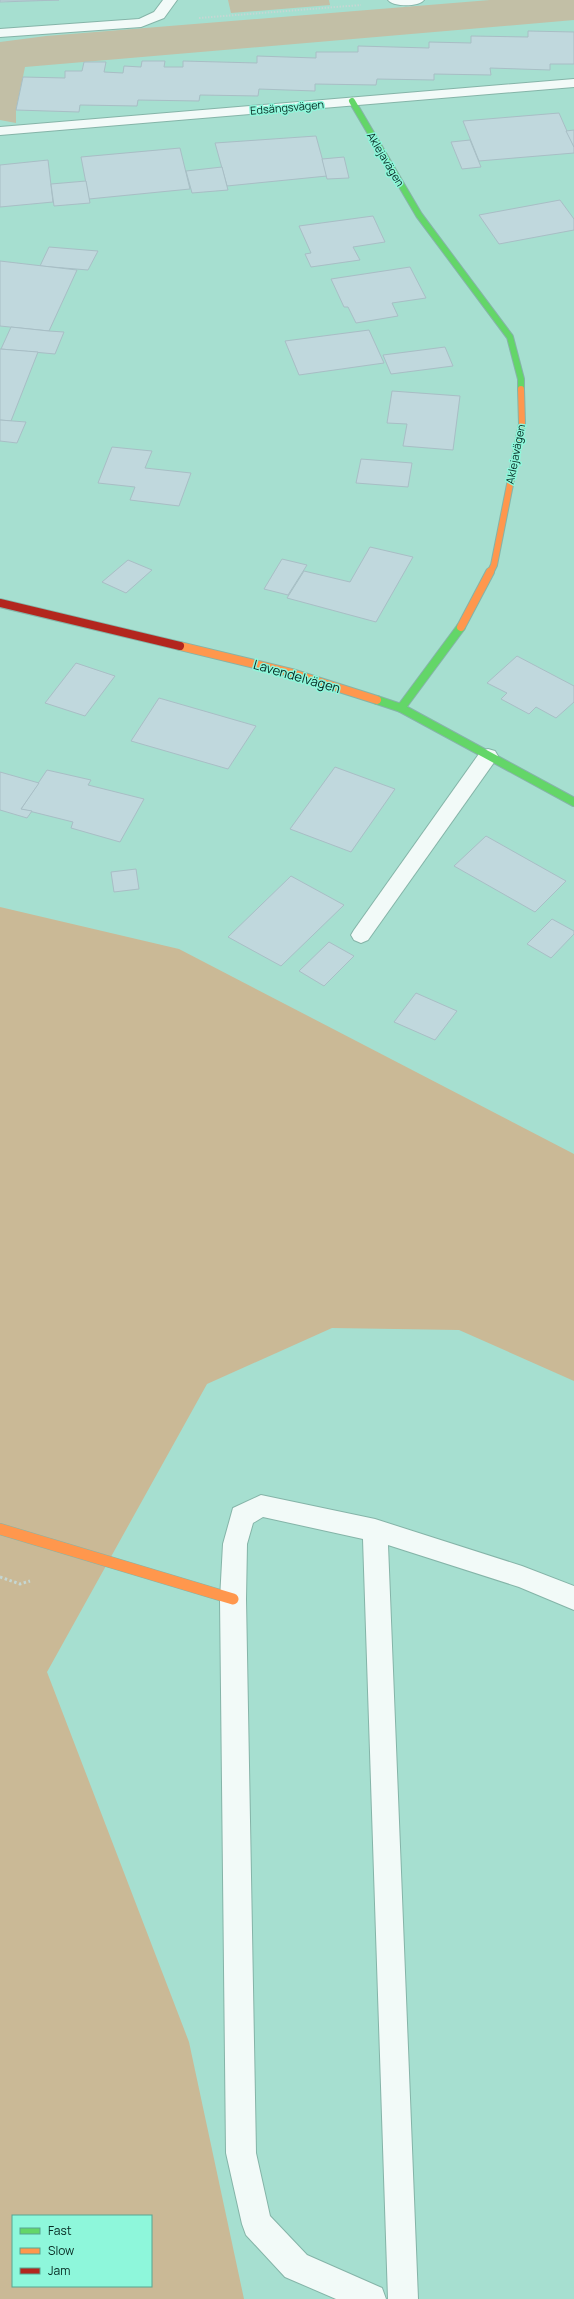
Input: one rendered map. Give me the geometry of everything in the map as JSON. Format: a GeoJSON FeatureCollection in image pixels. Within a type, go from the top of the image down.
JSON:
{"type":"FeatureCollection","features":[{"type":"Feature","properties":{"kind":"street"},"geometry":{"type":"LineString","coordinates":[[0,33],[141,23],[158,17],[167,9],[170,0]]}},
{"type":"Feature","properties":{"kind":"street"},"geometry":{"type":"LineString","coordinates":[[399,1],[417,0]]}},
{"type":"Feature","properties":{"kind":"street","name":"Edsängsvägen"},"geometry":{"type":"LineString","coordinates":[[0,131],[574,83]]}},
{"type":"Feature","properties":{"kind":"street","name":"Aklejavägen"},"geometry":{"type":"LineString","coordinates":[[352,101],[419,215],[510,337],[521,379],[522,424],[494,565],[457,635],[401,708]]}},
{"type":"Feature","properties":{"kind":"street","name":"Lavendelvägen"},"geometry":{"type":"LineString","coordinates":[[0,603],[292,673],[401,708],[574,802]]}},
{"type":"Feature","properties":{"kind":"street"},"geometry":{"type":"LineString","coordinates":[[362,935],[488,756]]}},
{"type":"Feature","properties":{"kind":"street"},"geometry":{"type":"LineString","coordinates":[[371,2299],[296,2266],[257,2224],[241,2152],[233,1599],[235,1544],[242,1516],[261,1506],[375,1530],[522,1577],[574,1598]]}},
{"type":"Feature","properties":{"kind":"street"},"geometry":{"type":"LineString","coordinates":[[0,1529],[233,1599]]}},
{"type":"Feature","properties":{"kind":"street"},"geometry":{"type":"LineString","coordinates":[[375,1530],[403,2299]]}},
{"type":"Feature","properties":{"kind":"path"},"geometry":{"type":"LineString","coordinates":[[141,23],[399,1]]}},
{"type":"Feature","properties":{"kind":"shaded area"},"geometry":{"type":"Polygon","coordinates":[[[228,0],[329,0],[330,5],[231,13],[228,0]]]}},
{"type":"Feature","properties":{"kind":"shaded area"},"geometry":{"type":"Polygon","coordinates":[[[490,0],[574,0],[574,20],[25,67],[16,110],[16,123],[0,120],[0,42],[46,36],[490,0]]]}},
{"type":"Feature","properties":{"kind":"shaded area"},"geometry":{"type":"Polygon","coordinates":[[[0,907],[179,949],[574,1154],[574,1381],[459,1330],[332,1328],[207,1384],[47,1672],[189,2042],[244,2299],[0,2299],[0,907]]]}},
{"type":"Feature","properties":{"kind":"building"},"geometry":{"type":"Polygon","coordinates":[[[0,0],[59,0],[0,2],[0,0]]]}},
{"type":"Feature","properties":{"kind":"building"},"geometry":{"type":"Polygon","coordinates":[[[528,31],[574,32],[574,64],[550,64],[550,70],[490,68],[491,75],[434,74],[434,80],[377,79],[376,85],[315,84],[315,91],[259,89],[258,96],[200,95],[199,101],[138,100],[137,106],[80,105],[79,112],[16,110],[23,77],[65,78],[65,71],[82,71],[84,62],[106,62],[104,72],[123,73],[124,66],[141,67],[142,61],[165,61],[164,67],[183,67],[183,61],[257,63],[257,56],[316,58],[316,52],[358,52],[358,46],[429,48],[429,42],[471,43],[471,36],[528,37],[528,31]]]}},
{"type":"Feature","properties":{"kind":"building"},"geometry":{"type":"Polygon","coordinates":[[[559,113],[574,147],[574,153],[479,161],[463,121],[559,113]]]}},
{"type":"Feature","properties":{"kind":"building"},"geometry":{"type":"Polygon","coordinates":[[[574,130],[574,147],[566,131],[574,130]]]}},
{"type":"Feature","properties":{"kind":"building"},"geometry":{"type":"Polygon","coordinates":[[[316,136],[327,176],[227,186],[215,143],[316,136]]]}},
{"type":"Feature","properties":{"kind":"building"},"geometry":{"type":"Polygon","coordinates":[[[470,140],[481,167],[462,169],[451,142],[470,140]]]}},
{"type":"Feature","properties":{"kind":"building"},"geometry":{"type":"Polygon","coordinates":[[[180,148],[190,189],[89,199],[81,157],[180,148]]]}},
{"type":"Feature","properties":{"kind":"building"},"geometry":{"type":"Polygon","coordinates":[[[344,157],[349,178],[327,179],[322,159],[344,157]]]}},
{"type":"Feature","properties":{"kind":"building"},"geometry":{"type":"Polygon","coordinates":[[[48,160],[53,202],[0,207],[0,165],[48,160]]]}},
{"type":"Feature","properties":{"kind":"building"},"geometry":{"type":"Polygon","coordinates":[[[222,167],[228,190],[192,193],[186,171],[222,167]]]}},
{"type":"Feature","properties":{"kind":"building"},"geometry":{"type":"Polygon","coordinates":[[[86,181],[90,203],[54,206],[51,184],[86,181]]]}},
{"type":"Feature","properties":{"kind":"building"},"geometry":{"type":"Polygon","coordinates":[[[560,200],[574,219],[574,230],[499,244],[479,215],[560,200]]]}},
{"type":"Feature","properties":{"kind":"building"},"geometry":{"type":"Polygon","coordinates":[[[373,216],[385,242],[353,247],[360,260],[311,267],[305,254],[311,253],[299,226],[373,216]]]}},
{"type":"Feature","properties":{"kind":"building"},"geometry":{"type":"Polygon","coordinates":[[[49,247],[98,251],[88,270],[40,266],[49,247]]]}},
{"type":"Feature","properties":{"kind":"building"},"geometry":{"type":"Polygon","coordinates":[[[0,261],[77,270],[49,331],[0,326],[0,261]]]}},
{"type":"Feature","properties":{"kind":"building"},"geometry":{"type":"Polygon","coordinates":[[[410,267],[426,298],[392,303],[398,316],[356,323],[348,307],[344,307],[331,279],[410,267]]]}},
{"type":"Feature","properties":{"kind":"building"},"geometry":{"type":"Polygon","coordinates":[[[11,327],[64,332],[55,354],[1,349],[11,327]]]}},
{"type":"Feature","properties":{"kind":"building"},"geometry":{"type":"Polygon","coordinates":[[[369,330],[384,363],[299,375],[285,341],[369,330]]]}},
{"type":"Feature","properties":{"kind":"building"},"geometry":{"type":"Polygon","coordinates":[[[445,347],[453,366],[391,374],[383,355],[445,347]]]}},
{"type":"Feature","properties":{"kind":"building"},"geometry":{"type":"Polygon","coordinates":[[[0,349],[38,352],[11,421],[0,420],[0,349]]]}},
{"type":"Feature","properties":{"kind":"building"},"geometry":{"type":"Polygon","coordinates":[[[392,391],[460,396],[453,450],[403,446],[407,424],[387,423],[392,391]]]}},
{"type":"Feature","properties":{"kind":"building"},"geometry":{"type":"Polygon","coordinates":[[[0,420],[26,422],[17,443],[0,441],[0,420]]]}},
{"type":"Feature","properties":{"kind":"building"},"geometry":{"type":"Polygon","coordinates":[[[112,447],[152,451],[145,468],[191,473],[179,506],[130,500],[135,487],[98,483],[112,447]]]}},
{"type":"Feature","properties":{"kind":"building"},"geometry":{"type":"Polygon","coordinates":[[[361,459],[412,463],[408,487],[356,483],[361,459]]]}},
{"type":"Feature","properties":{"kind":"building"},"geometry":{"type":"Polygon","coordinates":[[[370,547],[413,557],[376,622],[287,598],[304,571],[350,582],[370,547]]]}},
{"type":"Feature","properties":{"kind":"building"},"geometry":{"type":"Polygon","coordinates":[[[282,559],[307,565],[288,595],[264,589],[282,559]]]}},
{"type":"Feature","properties":{"kind":"building"},"geometry":{"type":"Polygon","coordinates":[[[128,560],[152,570],[126,593],[102,582],[128,560]]]}},
{"type":"Feature","properties":{"kind":"building"},"geometry":{"type":"Polygon","coordinates":[[[517,656],[574,686],[574,702],[556,718],[536,707],[529,714],[501,699],[507,693],[487,683],[517,656]]]}},
{"type":"Feature","properties":{"kind":"building"},"geometry":{"type":"Polygon","coordinates":[[[76,663],[115,676],[85,716],[45,703],[76,663]]]}},
{"type":"Feature","properties":{"kind":"building"},"geometry":{"type":"Polygon","coordinates":[[[159,698],[256,726],[228,769],[131,741],[159,698]]]}},
{"type":"Feature","properties":{"kind":"building"},"geometry":{"type":"Polygon","coordinates":[[[335,767],[395,789],[351,852],[290,829],[335,767]]]}},
{"type":"Feature","properties":{"kind":"building"},"geometry":{"type":"Polygon","coordinates":[[[47,770],[91,780],[88,785],[144,799],[120,842],[71,828],[73,822],[21,809],[47,770]]]}},
{"type":"Feature","properties":{"kind":"building"},"geometry":{"type":"Polygon","coordinates":[[[0,772],[39,783],[21,809],[32,811],[27,818],[0,810],[0,772]]]}},
{"type":"Feature","properties":{"kind":"building"},"geometry":{"type":"Polygon","coordinates":[[[486,836],[566,881],[535,912],[454,866],[486,836]]]}},
{"type":"Feature","properties":{"kind":"building"},"geometry":{"type":"Polygon","coordinates":[[[136,869],[139,889],[114,892],[111,872],[136,869]]]}},
{"type":"Feature","properties":{"kind":"building"},"geometry":{"type":"Polygon","coordinates":[[[291,876],[344,905],[281,966],[228,937],[291,876]]]}},
{"type":"Feature","properties":{"kind":"building"},"geometry":{"type":"Polygon","coordinates":[[[552,919],[574,931],[574,934],[551,958],[527,944],[552,919]]]}},
{"type":"Feature","properties":{"kind":"building"},"geometry":{"type":"Polygon","coordinates":[[[329,942],[354,956],[324,986],[299,971],[329,942]]]}},
{"type":"Feature","properties":{"kind":"building"},"geometry":{"type":"Polygon","coordinates":[[[416,993],[457,1011],[435,1040],[394,1022],[416,993]]]}},
{"type":"Feature","properties":{"kind":"traffic: fast"},"geometry":{"type":"LineString","coordinates":[[352,101],[419,215],[510,337],[521,379],[521,389]]}},
{"type":"Feature","properties":{"kind":"traffic: fast"},"geometry":{"type":"LineString","coordinates":[[401,708],[461,627]]}},
{"type":"Feature","properties":{"kind":"traffic: fast"},"geometry":{"type":"LineString","coordinates":[[377,700],[401,708],[574,802]]}},
{"type":"Feature","properties":{"kind":"traffic: slow"},"geometry":{"type":"LineString","coordinates":[[461,627],[494,565],[522,424],[521,389]]}},
{"type":"Feature","properties":{"kind":"traffic: slow"},"geometry":{"type":"LineString","coordinates":[[180,646],[292,673],[377,700]]}},
{"type":"Feature","properties":{"kind":"traffic: slow"},"geometry":{"type":"LineString","coordinates":[[0,1529],[233,1599]]}},
{"type":"Feature","properties":{"kind":"traffic: jam"},"geometry":{"type":"LineString","coordinates":[[0,603],[180,646]]}}]}
